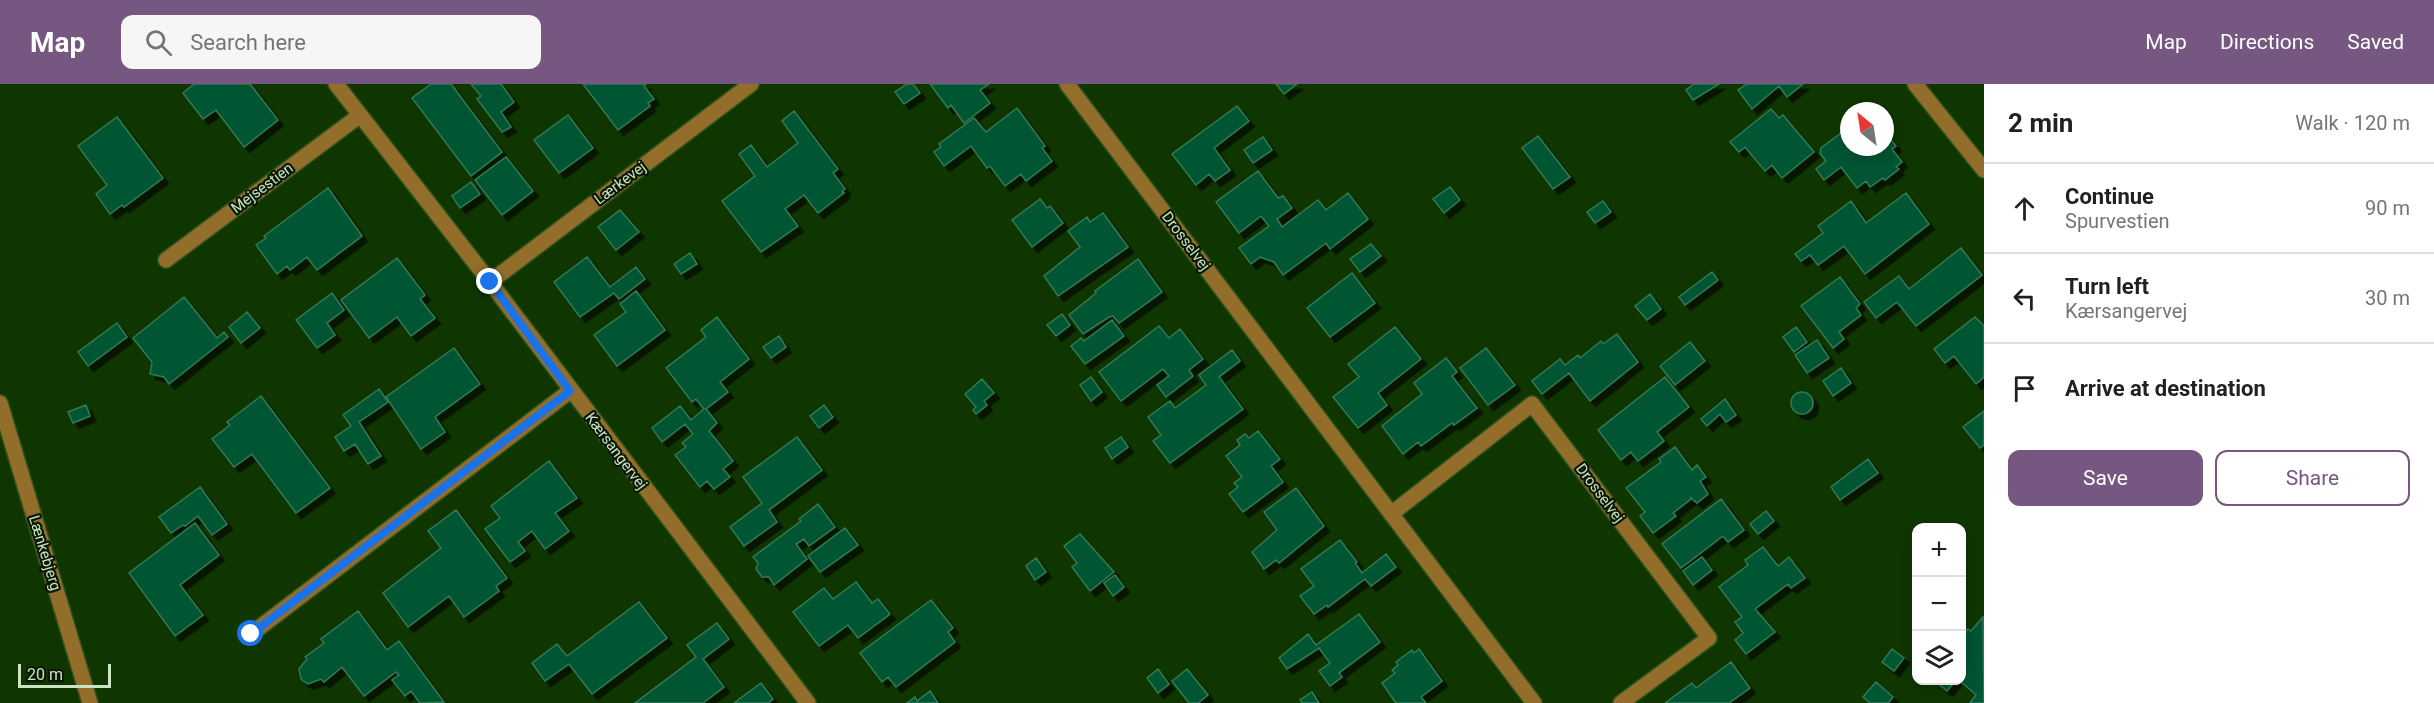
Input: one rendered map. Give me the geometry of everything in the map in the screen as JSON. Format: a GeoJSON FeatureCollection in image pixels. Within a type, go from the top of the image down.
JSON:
{"type":"FeatureCollection","features":[{"type":"Feature","properties":{"kind":"street","name":"Kærsangervej"},"geometry":{"type":"LineString","coordinates":[[336,84],[490,282],[570,391],[808,703]]}},
{"type":"Feature","properties":{"kind":"street","name":"Lærkevej"},"geometry":{"type":"LineString","coordinates":[[490,282],[751,84]]}},
{"type":"Feature","properties":{"kind":"street","name":"Drosselvej"},"geometry":{"type":"LineString","coordinates":[[1067,84],[1534,703]]}},
{"type":"Feature","properties":{"kind":"street"},"geometry":{"type":"LineString","coordinates":[[1915,84],[1984,170]]}},
{"type":"Feature","properties":{"kind":"street","name":"Mejsestien"},"geometry":{"type":"LineString","coordinates":[[166,260],[359,116]]}},
{"type":"Feature","properties":{"kind":"street"},"geometry":{"type":"LineString","coordinates":[[251,634],[570,391]]}},
{"type":"Feature","properties":{"kind":"street","name":"Lænkebjerg"},"geometry":{"type":"LineString","coordinates":[[0,403],[90,703]]}},
{"type":"Feature","properties":{"kind":"street","name":"Drosselvej"},"geometry":{"type":"LineString","coordinates":[[1391,514],[1532,404],[1709,638],[1621,703]]}},
{"type":"Feature","properties":{"kind":"building"},"geometry":{"type":"Polygon","coordinates":[[[194,84],[250,84],[278,120],[244,147],[216,110],[203,119],[183,93],[194,84]]]}},
{"type":"Feature","properties":{"kind":"building"},"geometry":{"type":"Polygon","coordinates":[[[431,84],[451,84],[502,152],[471,176],[412,98],[431,84]]]}},
{"type":"Feature","properties":{"kind":"building"},"geometry":{"type":"Polygon","coordinates":[[[471,84],[501,84],[514,102],[501,112],[511,127],[502,132],[477,99],[481,96],[471,84]]]}},
{"type":"Feature","properties":{"kind":"building"},"geometry":{"type":"Polygon","coordinates":[[[583,84],[646,84],[644,86],[654,99],[648,103],[650,106],[618,130],[583,84]]]}},
{"type":"Feature","properties":{"kind":"building"},"geometry":{"type":"Polygon","coordinates":[[[907,84],[913,84],[920,93],[904,104],[895,92],[907,84]]]}},
{"type":"Feature","properties":{"kind":"building"},"geometry":{"type":"Polygon","coordinates":[[[930,84],[989,84],[980,90],[990,103],[964,123],[951,105],[948,108],[930,84]]]}},
{"type":"Feature","properties":{"kind":"building"},"geometry":{"type":"Polygon","coordinates":[[[1276,84],[1297,84],[1284,94],[1276,84]]]}},
{"type":"Feature","properties":{"kind":"building"},"geometry":{"type":"Polygon","coordinates":[[[1694,84],[1719,84],[1693,100],[1686,90],[1694,84]]]}},
{"type":"Feature","properties":{"kind":"building"},"geometry":{"type":"Polygon","coordinates":[[[1747,84],[1803,84],[1787,97],[1779,86],[1752,109],[1738,90],[1747,84]]]}},
{"type":"Feature","properties":{"kind":"building"},"geometry":{"type":"Polygon","coordinates":[[[1237,106],[1249,121],[1214,148],[1230,170],[1215,181],[1209,174],[1196,185],[1172,154],[1237,106]]]}},
{"type":"Feature","properties":{"kind":"building"},"geometry":{"type":"Polygon","coordinates":[[[1017,108],[1045,146],[1042,148],[1052,161],[1026,181],[1021,174],[1005,186],[990,166],[987,168],[971,146],[944,166],[934,152],[941,147],[939,144],[974,118],[986,132],[1017,108]]]}},
{"type":"Feature","properties":{"kind":"building"},"geometry":{"type":"Polygon","coordinates":[[[1771,109],[1779,118],[1783,115],[1814,152],[1782,178],[1772,165],[1765,171],[1745,147],[1739,152],[1730,142],[1771,109]]]}},
{"type":"Feature","properties":{"kind":"building"},"geometry":{"type":"Polygon","coordinates":[[[794,111],[838,169],[833,173],[845,189],[842,192],[844,193],[818,213],[804,195],[785,209],[798,226],[761,252],[722,201],[755,176],[739,154],[751,145],[767,167],[798,143],[782,121],[794,111]]]}},
{"type":"Feature","properties":{"kind":"building"},"geometry":{"type":"Polygon","coordinates":[[[568,115],[593,148],[559,173],[534,140],[568,115]]]}},
{"type":"Feature","properties":{"kind":"building"},"geometry":{"type":"Polygon","coordinates":[[[117,117],[163,178],[124,207],[122,205],[110,214],[96,194],[107,185],[78,146],[117,117]]]}},
{"type":"Feature","properties":{"kind":"building"},"geometry":{"type":"Polygon","coordinates":[[[1840,134],[1840,156],[1894,156],[1894,152],[1902,162],[1896,167],[1899,169],[1885,180],[1883,178],[1870,187],[1866,181],[1857,188],[1841,167],[1824,180],[1816,169],[1826,161],[1820,153],[1821,148],[1840,134]]]}},
{"type":"Feature","properties":{"kind":"building"},"geometry":{"type":"Polygon","coordinates":[[[1538,136],[1570,177],[1553,189],[1522,148],[1538,136]]]}},
{"type":"Feature","properties":{"kind":"building"},"geometry":{"type":"Polygon","coordinates":[[[1263,137],[1272,150],[1253,163],[1244,150],[1263,137]]]}},
{"type":"Feature","properties":{"kind":"building"},"geometry":{"type":"Polygon","coordinates":[[[506,157],[533,191],[502,215],[475,180],[506,157]]]}},
{"type":"Feature","properties":{"kind":"building"},"geometry":{"type":"Polygon","coordinates":[[[1258,171],[1278,198],[1283,196],[1292,208],[1277,219],[1282,227],[1318,200],[1326,210],[1348,193],[1368,219],[1330,249],[1326,243],[1283,275],[1274,262],[1260,257],[1251,264],[1239,248],[1269,226],[1261,216],[1239,233],[1216,202],[1258,171]]]}},
{"type":"Feature","properties":{"kind":"building"},"geometry":{"type":"Polygon","coordinates":[[[471,182],[480,194],[460,208],[452,196],[471,182]]]}},
{"type":"Feature","properties":{"kind":"building"},"geometry":{"type":"Polygon","coordinates":[[[1450,187],[1460,200],[1444,213],[1433,199],[1450,187]]]}},
{"type":"Feature","properties":{"kind":"building"},"geometry":{"type":"Polygon","coordinates":[[[328,188],[362,236],[317,270],[307,257],[290,270],[287,266],[277,274],[256,245],[266,238],[264,236],[328,188]]]}},
{"type":"Feature","properties":{"kind":"building"},"geometry":{"type":"Polygon","coordinates":[[[1906,193],[1929,224],[1865,274],[1844,246],[1818,265],[1810,255],[1801,261],[1795,254],[1823,233],[1818,226],[1851,201],[1866,223],[1906,193]]]}},
{"type":"Feature","properties":{"kind":"building"},"geometry":{"type":"Polygon","coordinates":[[[1040,199],[1047,208],[1050,206],[1063,223],[1032,247],[1012,220],[1040,199]]]}},
{"type":"Feature","properties":{"kind":"building"},"geometry":{"type":"Polygon","coordinates":[[[1603,201],[1611,212],[1595,223],[1587,212],[1603,201]]]}},
{"type":"Feature","properties":{"kind":"building"},"geometry":{"type":"Polygon","coordinates":[[[620,210],[639,232],[616,250],[598,227],[620,210]]]}},
{"type":"Feature","properties":{"kind":"building"},"geometry":{"type":"Polygon","coordinates":[[[1103,213],[1128,247],[1058,296],[1044,276],[1080,247],[1068,231],[1087,217],[1090,222],[1103,213]]]}},
{"type":"Feature","properties":{"kind":"building"},"geometry":{"type":"Polygon","coordinates":[[[1371,244],[1381,256],[1360,272],[1350,259],[1371,244]]]}},
{"type":"Feature","properties":{"kind":"building"},"geometry":{"type":"Polygon","coordinates":[[[1961,248],[1982,275],[1916,326],[1897,302],[1876,318],[1864,302],[1899,276],[1909,289],[1961,248]]]}},
{"type":"Feature","properties":{"kind":"building"},"geometry":{"type":"Polygon","coordinates":[[[690,253],[697,264],[681,274],[674,264],[690,253]]]}},
{"type":"Feature","properties":{"kind":"building"},"geometry":{"type":"Polygon","coordinates":[[[587,257],[610,287],[636,267],[645,279],[619,299],[614,293],[580,317],[554,282],[587,257]]]}},
{"type":"Feature","properties":{"kind":"building"},"geometry":{"type":"Polygon","coordinates":[[[397,258],[425,295],[420,299],[435,318],[411,336],[397,317],[369,338],[341,300],[397,258]]]}},
{"type":"Feature","properties":{"kind":"building"},"geometry":{"type":"Polygon","coordinates":[[[1138,259],[1162,292],[1119,323],[1113,316],[1109,317],[1083,334],[1069,315],[1096,293],[1095,291],[1138,259]]]}},
{"type":"Feature","properties":{"kind":"building"},"geometry":{"type":"Polygon","coordinates":[[[1712,272],[1718,280],[1685,305],[1679,297],[1712,272]]]}},
{"type":"Feature","properties":{"kind":"building"},"geometry":{"type":"Polygon","coordinates":[[[1352,273],[1375,303],[1330,337],[1307,308],[1352,273]]]}},
{"type":"Feature","properties":{"kind":"building"},"geometry":{"type":"Polygon","coordinates":[[[1840,277],[1860,304],[1856,308],[1861,315],[1839,332],[1844,339],[1833,348],[1801,306],[1840,277]]]}},
{"type":"Feature","properties":{"kind":"building"},"geometry":{"type":"Polygon","coordinates":[[[636,291],[665,330],[617,366],[594,335],[626,312],[620,304],[636,291]]]}},
{"type":"Feature","properties":{"kind":"building"},"geometry":{"type":"Polygon","coordinates":[[[332,293],[344,310],[327,323],[335,335],[317,348],[296,320],[332,293]]]}},
{"type":"Feature","properties":{"kind":"building"},"geometry":{"type":"Polygon","coordinates":[[[1650,294],[1661,309],[1647,320],[1635,306],[1650,294]]]}},
{"type":"Feature","properties":{"kind":"building"},"geometry":{"type":"Polygon","coordinates":[[[184,297],[217,338],[224,332],[228,337],[169,384],[164,377],[150,374],[152,362],[133,338],[184,297]]]}},
{"type":"Feature","properties":{"kind":"building"},"geometry":{"type":"Polygon","coordinates":[[[247,312],[260,328],[241,343],[229,327],[247,312]]]}},
{"type":"Feature","properties":{"kind":"building"},"geometry":{"type":"Polygon","coordinates":[[[1062,314],[1070,325],[1056,336],[1047,325],[1062,314]]]}},
{"type":"Feature","properties":{"kind":"building"},"geometry":{"type":"Polygon","coordinates":[[[717,317],[749,359],[720,382],[728,392],[706,409],[717,423],[709,431],[733,461],[723,469],[730,477],[714,489],[707,481],[700,487],[675,455],[686,447],[682,443],[693,434],[685,424],[662,442],[652,428],[680,406],[691,420],[704,409],[696,399],[692,402],[666,368],[706,337],[701,330],[717,317]]]}},
{"type":"Feature","properties":{"kind":"building"},"geometry":{"type":"Polygon","coordinates":[[[1975,317],[1984,326],[1984,377],[1976,384],[1954,356],[1945,363],[1934,349],[1975,317]]]}},
{"type":"Feature","properties":{"kind":"building"},"geometry":{"type":"Polygon","coordinates":[[[1112,320],[1124,336],[1085,364],[1071,346],[1081,338],[1084,341],[1112,320]]]}},
{"type":"Feature","properties":{"kind":"building"},"geometry":{"type":"Polygon","coordinates":[[[117,323],[127,337],[88,366],[78,352],[117,323]]]}},
{"type":"Feature","properties":{"kind":"building"},"geometry":{"type":"Polygon","coordinates":[[[1159,326],[1169,338],[1180,329],[1203,359],[1189,370],[1193,376],[1166,397],[1157,385],[1169,376],[1163,369],[1121,401],[1099,372],[1159,326]]]}},
{"type":"Feature","properties":{"kind":"building"},"geometry":{"type":"Polygon","coordinates":[[[1395,327],[1421,359],[1378,393],[1387,405],[1358,428],[1333,397],[1359,377],[1348,364],[1395,327]]]}},
{"type":"Feature","properties":{"kind":"building"},"geometry":{"type":"Polygon","coordinates":[[[1796,327],[1807,342],[1794,352],[1783,337],[1796,327]]]}},
{"type":"Feature","properties":{"kind":"building"},"geometry":{"type":"Polygon","coordinates":[[[1617,334],[1638,362],[1590,401],[1569,373],[1542,394],[1532,381],[1560,359],[1565,365],[1578,355],[1580,358],[1601,341],[1603,344],[1617,334]]]}},
{"type":"Feature","properties":{"kind":"building"},"geometry":{"type":"Polygon","coordinates":[[[779,336],[786,347],[771,358],[763,347],[779,336]]]}},
{"type":"Feature","properties":{"kind":"building"},"geometry":{"type":"Polygon","coordinates":[[[1817,340],[1829,358],[1807,373],[1795,355],[1817,340]]]}},
{"type":"Feature","properties":{"kind":"building"},"geometry":{"type":"Polygon","coordinates":[[[1690,342],[1705,361],[1675,385],[1660,366],[1690,342]]]}},
{"type":"Feature","properties":{"kind":"building"},"geometry":{"type":"Polygon","coordinates":[[[454,348],[480,384],[435,417],[445,432],[421,449],[386,397],[454,348]]]}},
{"type":"Feature","properties":{"kind":"building"},"geometry":{"type":"Polygon","coordinates":[[[1486,348],[1515,385],[1488,405],[1460,368],[1486,348]]]}},
{"type":"Feature","properties":{"kind":"building"},"geometry":{"type":"Polygon","coordinates":[[[1232,350],[1240,361],[1219,377],[1243,409],[1170,463],[1153,441],[1161,435],[1148,417],[1170,401],[1175,408],[1206,385],[1199,375],[1232,350]]]}},
{"type":"Feature","properties":{"kind":"building"},"geometry":{"type":"Polygon","coordinates":[[[1446,358],[1457,372],[1452,376],[1477,408],[1421,446],[1418,442],[1403,454],[1382,426],[1422,394],[1414,383],[1446,358]]]}},
{"type":"Feature","properties":{"kind":"building"},"geometry":{"type":"Polygon","coordinates":[[[1841,368],[1851,383],[1833,396],[1823,381],[1841,368]]]}},
{"type":"Feature","properties":{"kind":"building"},"geometry":{"type":"Polygon","coordinates":[[[1091,377],[1102,392],[1091,401],[1080,385],[1091,377]]]}},
{"type":"Feature","properties":{"kind":"building"},"geometry":{"type":"Polygon","coordinates":[[[1665,377],[1689,407],[1657,432],[1664,441],[1638,461],[1631,452],[1621,460],[1598,430],[1665,377]]]}},
{"type":"Feature","properties":{"kind":"building"},"geometry":{"type":"Polygon","coordinates":[[[982,379],[994,393],[984,401],[987,405],[976,414],[973,410],[976,407],[965,394],[982,379]]]}},
{"type":"Feature","properties":{"kind":"building"},"geometry":{"type":"Polygon","coordinates":[[[379,389],[388,402],[359,422],[381,456],[368,464],[355,444],[344,451],[335,437],[351,426],[343,415],[379,389]]]}},
{"type":"Feature","properties":{"kind":"building"},"geometry":{"type":"Polygon","coordinates":[[[1802,392],[1810,395],[1813,403],[1810,411],[1802,414],[1794,411],[1791,403],[1794,395],[1802,392]]]}},
{"type":"Feature","properties":{"kind":"building"},"geometry":{"type":"Polygon","coordinates":[[[261,396],[330,488],[296,513],[252,454],[234,467],[212,439],[230,425],[227,422],[261,396]]]}},
{"type":"Feature","properties":{"kind":"building"},"geometry":{"type":"Polygon","coordinates":[[[1725,399],[1736,415],[1726,422],[1720,414],[1707,426],[1701,419],[1725,399]]]}},
{"type":"Feature","properties":{"kind":"building"},"geometry":{"type":"Polygon","coordinates":[[[86,405],[90,416],[73,423],[68,412],[86,405]]]}},
{"type":"Feature","properties":{"kind":"building"},"geometry":{"type":"Polygon","coordinates":[[[824,405],[833,417],[819,428],[810,416],[824,405]]]}},
{"type":"Feature","properties":{"kind":"building"},"geometry":{"type":"Polygon","coordinates":[[[1984,411],[1984,445],[1980,448],[1963,427],[1984,411]]]}},
{"type":"Feature","properties":{"kind":"building"},"geometry":{"type":"Polygon","coordinates":[[[1258,431],[1280,459],[1271,466],[1283,482],[1243,512],[1229,494],[1238,487],[1234,483],[1242,477],[1226,456],[1240,445],[1237,440],[1245,434],[1249,438],[1258,431]]]}},
{"type":"Feature","properties":{"kind":"building"},"geometry":{"type":"Polygon","coordinates":[[[797,437],[822,470],[769,510],[777,522],[744,546],[730,527],[762,503],[743,477],[797,437]]]}},
{"type":"Feature","properties":{"kind":"building"},"geometry":{"type":"Polygon","coordinates":[[[1121,437],[1128,447],[1112,459],[1105,448],[1121,437]]]}},
{"type":"Feature","properties":{"kind":"building"},"geometry":{"type":"Polygon","coordinates":[[[1675,447],[1692,470],[1697,465],[1706,477],[1700,481],[1708,494],[1697,503],[1690,497],[1691,499],[1673,513],[1676,516],[1653,533],[1640,516],[1645,512],[1626,488],[1661,462],[1659,459],[1675,447]]]}},
{"type":"Feature","properties":{"kind":"building"},"geometry":{"type":"Polygon","coordinates":[[[1868,459],[1878,473],[1840,500],[1831,487],[1868,459]]]}},
{"type":"Feature","properties":{"kind":"building"},"geometry":{"type":"Polygon","coordinates":[[[549,461],[577,498],[555,513],[569,531],[545,549],[532,531],[518,542],[525,551],[510,562],[485,529],[500,518],[491,506],[549,461]]]}},
{"type":"Feature","properties":{"kind":"building"},"geometry":{"type":"Polygon","coordinates":[[[200,487],[227,524],[212,535],[198,516],[171,533],[159,517],[200,487]]]}},
{"type":"Feature","properties":{"kind":"building"},"geometry":{"type":"Polygon","coordinates":[[[1296,488],[1324,526],[1279,563],[1276,560],[1264,569],[1252,552],[1277,530],[1264,512],[1296,488]]]}},
{"type":"Feature","properties":{"kind":"building"},"geometry":{"type":"Polygon","coordinates":[[[1721,499],[1744,530],[1728,542],[1723,536],[1681,568],[1662,544],[1721,499]]]}},
{"type":"Feature","properties":{"kind":"building"},"geometry":{"type":"Polygon","coordinates":[[[818,504],[835,527],[809,546],[804,539],[796,544],[807,559],[774,585],[769,577],[762,577],[756,569],[758,563],[753,557],[801,521],[799,519],[818,504]]]}},
{"type":"Feature","properties":{"kind":"building"},"geometry":{"type":"Polygon","coordinates":[[[456,510],[507,578],[496,586],[499,591],[464,617],[449,596],[408,627],[383,593],[441,548],[428,531],[456,510]]]}},
{"type":"Feature","properties":{"kind":"building"},"geometry":{"type":"Polygon","coordinates":[[[1766,511],[1774,521],[1758,534],[1750,524],[1766,511]]]}},
{"type":"Feature","properties":{"kind":"building"},"geometry":{"type":"Polygon","coordinates":[[[195,523],[219,555],[180,585],[203,615],[175,636],[129,573],[195,523]]]}},
{"type":"Feature","properties":{"kind":"building"},"geometry":{"type":"Polygon","coordinates":[[[845,528],[858,545],[820,572],[808,556],[845,528]]]}},
{"type":"Feature","properties":{"kind":"building"},"geometry":{"type":"Polygon","coordinates":[[[1080,534],[1114,572],[1090,591],[1072,567],[1077,563],[1064,546],[1080,534]]]}},
{"type":"Feature","properties":{"kind":"building"},"geometry":{"type":"Polygon","coordinates":[[[1340,540],[1357,562],[1355,563],[1362,573],[1386,554],[1396,567],[1371,586],[1365,579],[1328,607],[1327,605],[1314,614],[1300,596],[1314,586],[1301,569],[1340,540]]]}},
{"type":"Feature","properties":{"kind":"building"},"geometry":{"type":"Polygon","coordinates":[[[1763,547],[1778,566],[1789,557],[1805,578],[1791,588],[1788,584],[1755,609],[1775,632],[1746,654],[1735,640],[1743,633],[1735,622],[1742,617],[1719,587],[1748,565],[1745,560],[1763,547]]]}},
{"type":"Feature","properties":{"kind":"building"},"geometry":{"type":"Polygon","coordinates":[[[1702,557],[1712,570],[1693,585],[1683,571],[1702,557]]]}},
{"type":"Feature","properties":{"kind":"building"},"geometry":{"type":"Polygon","coordinates":[[[1036,558],[1046,572],[1035,580],[1026,566],[1036,558]]]}},
{"type":"Feature","properties":{"kind":"building"},"geometry":{"type":"Polygon","coordinates":[[[1115,575],[1124,587],[1113,596],[1104,583],[1115,575]]]}},
{"type":"Feature","properties":{"kind":"building"},"geometry":{"type":"Polygon","coordinates":[[[856,582],[872,603],[878,599],[890,614],[858,638],[848,625],[819,646],[793,612],[824,588],[833,599],[856,582]]]}},
{"type":"Feature","properties":{"kind":"building"},"geometry":{"type":"Polygon","coordinates":[[[931,600],[953,628],[948,632],[955,642],[896,687],[888,677],[882,682],[860,653],[931,600]]]}},
{"type":"Feature","properties":{"kind":"building"},"geometry":{"type":"Polygon","coordinates":[[[639,602],[667,638],[592,694],[569,664],[545,681],[532,663],[557,644],[567,656],[639,602]]]}},
{"type":"Feature","properties":{"kind":"building"},"geometry":{"type":"Polygon","coordinates":[[[358,611],[387,650],[399,641],[444,702],[420,703],[411,691],[405,696],[392,680],[399,675],[396,672],[364,696],[342,667],[324,682],[321,679],[308,684],[301,679],[299,669],[307,659],[305,657],[324,643],[321,639],[358,611]]]}},
{"type":"Feature","properties":{"kind":"building"},"geometry":{"type":"Polygon","coordinates":[[[1359,614],[1380,642],[1339,673],[1342,677],[1330,686],[1319,671],[1330,663],[1319,648],[1287,669],[1279,658],[1308,634],[1316,645],[1359,614]]]}},
{"type":"Feature","properties":{"kind":"building"},"geometry":{"type":"Polygon","coordinates":[[[1983,617],[1984,703],[1970,703],[1976,695],[1965,685],[1966,631],[1968,629],[1971,631],[1983,617]]]}},
{"type":"Feature","properties":{"kind":"building"},"geometry":{"type":"Polygon","coordinates":[[[717,623],[729,639],[703,659],[724,687],[703,703],[635,703],[696,657],[687,645],[717,623]]]}},
{"type":"Feature","properties":{"kind":"building"},"geometry":{"type":"Polygon","coordinates":[[[1419,649],[1442,681],[1421,697],[1426,703],[1396,703],[1382,683],[1395,673],[1392,670],[1398,665],[1396,662],[1412,650],[1414,653],[1419,649]]]}},
{"type":"Feature","properties":{"kind":"building"},"geometry":{"type":"Polygon","coordinates":[[[1892,649],[1904,658],[1894,671],[1882,662],[1892,649]]]}},
{"type":"Feature","properties":{"kind":"building"},"geometry":{"type":"Polygon","coordinates":[[[1731,662],[1750,688],[1729,703],[1665,703],[1692,683],[1696,688],[1731,662]]]}},
{"type":"Feature","properties":{"kind":"building"},"geometry":{"type":"Polygon","coordinates":[[[1158,669],[1169,684],[1158,693],[1147,678],[1158,669]]]}},
{"type":"Feature","properties":{"kind":"building"},"geometry":{"type":"Polygon","coordinates":[[[1187,669],[1208,695],[1198,703],[1189,703],[1172,681],[1187,669]]]}},
{"type":"Feature","properties":{"kind":"building"},"geometry":{"type":"Polygon","coordinates":[[[1876,682],[1893,697],[1888,703],[1870,703],[1863,697],[1876,682]]]}},
{"type":"Feature","properties":{"kind":"building"},"geometry":{"type":"Polygon","coordinates":[[[761,683],[773,699],[768,703],[734,703],[761,683]]]}},
{"type":"Feature","properties":{"kind":"building"},"geometry":{"type":"Polygon","coordinates":[[[1940,685],[1952,685],[1947,691],[1940,685]]]}},
{"type":"Feature","properties":{"kind":"building"},"geometry":{"type":"Polygon","coordinates":[[[930,691],[938,703],[907,703],[915,697],[917,701],[930,691]]]}},
{"type":"Feature","properties":{"kind":"building"},"geometry":{"type":"Polygon","coordinates":[[[1312,692],[1319,703],[1302,703],[1300,700],[1312,692]]]}},
{"type":"Feature","properties":{"kind":"route"},"geometry":{"type":"LineString","coordinates":[[251,634],[570,391],[490,282]]}}]}
